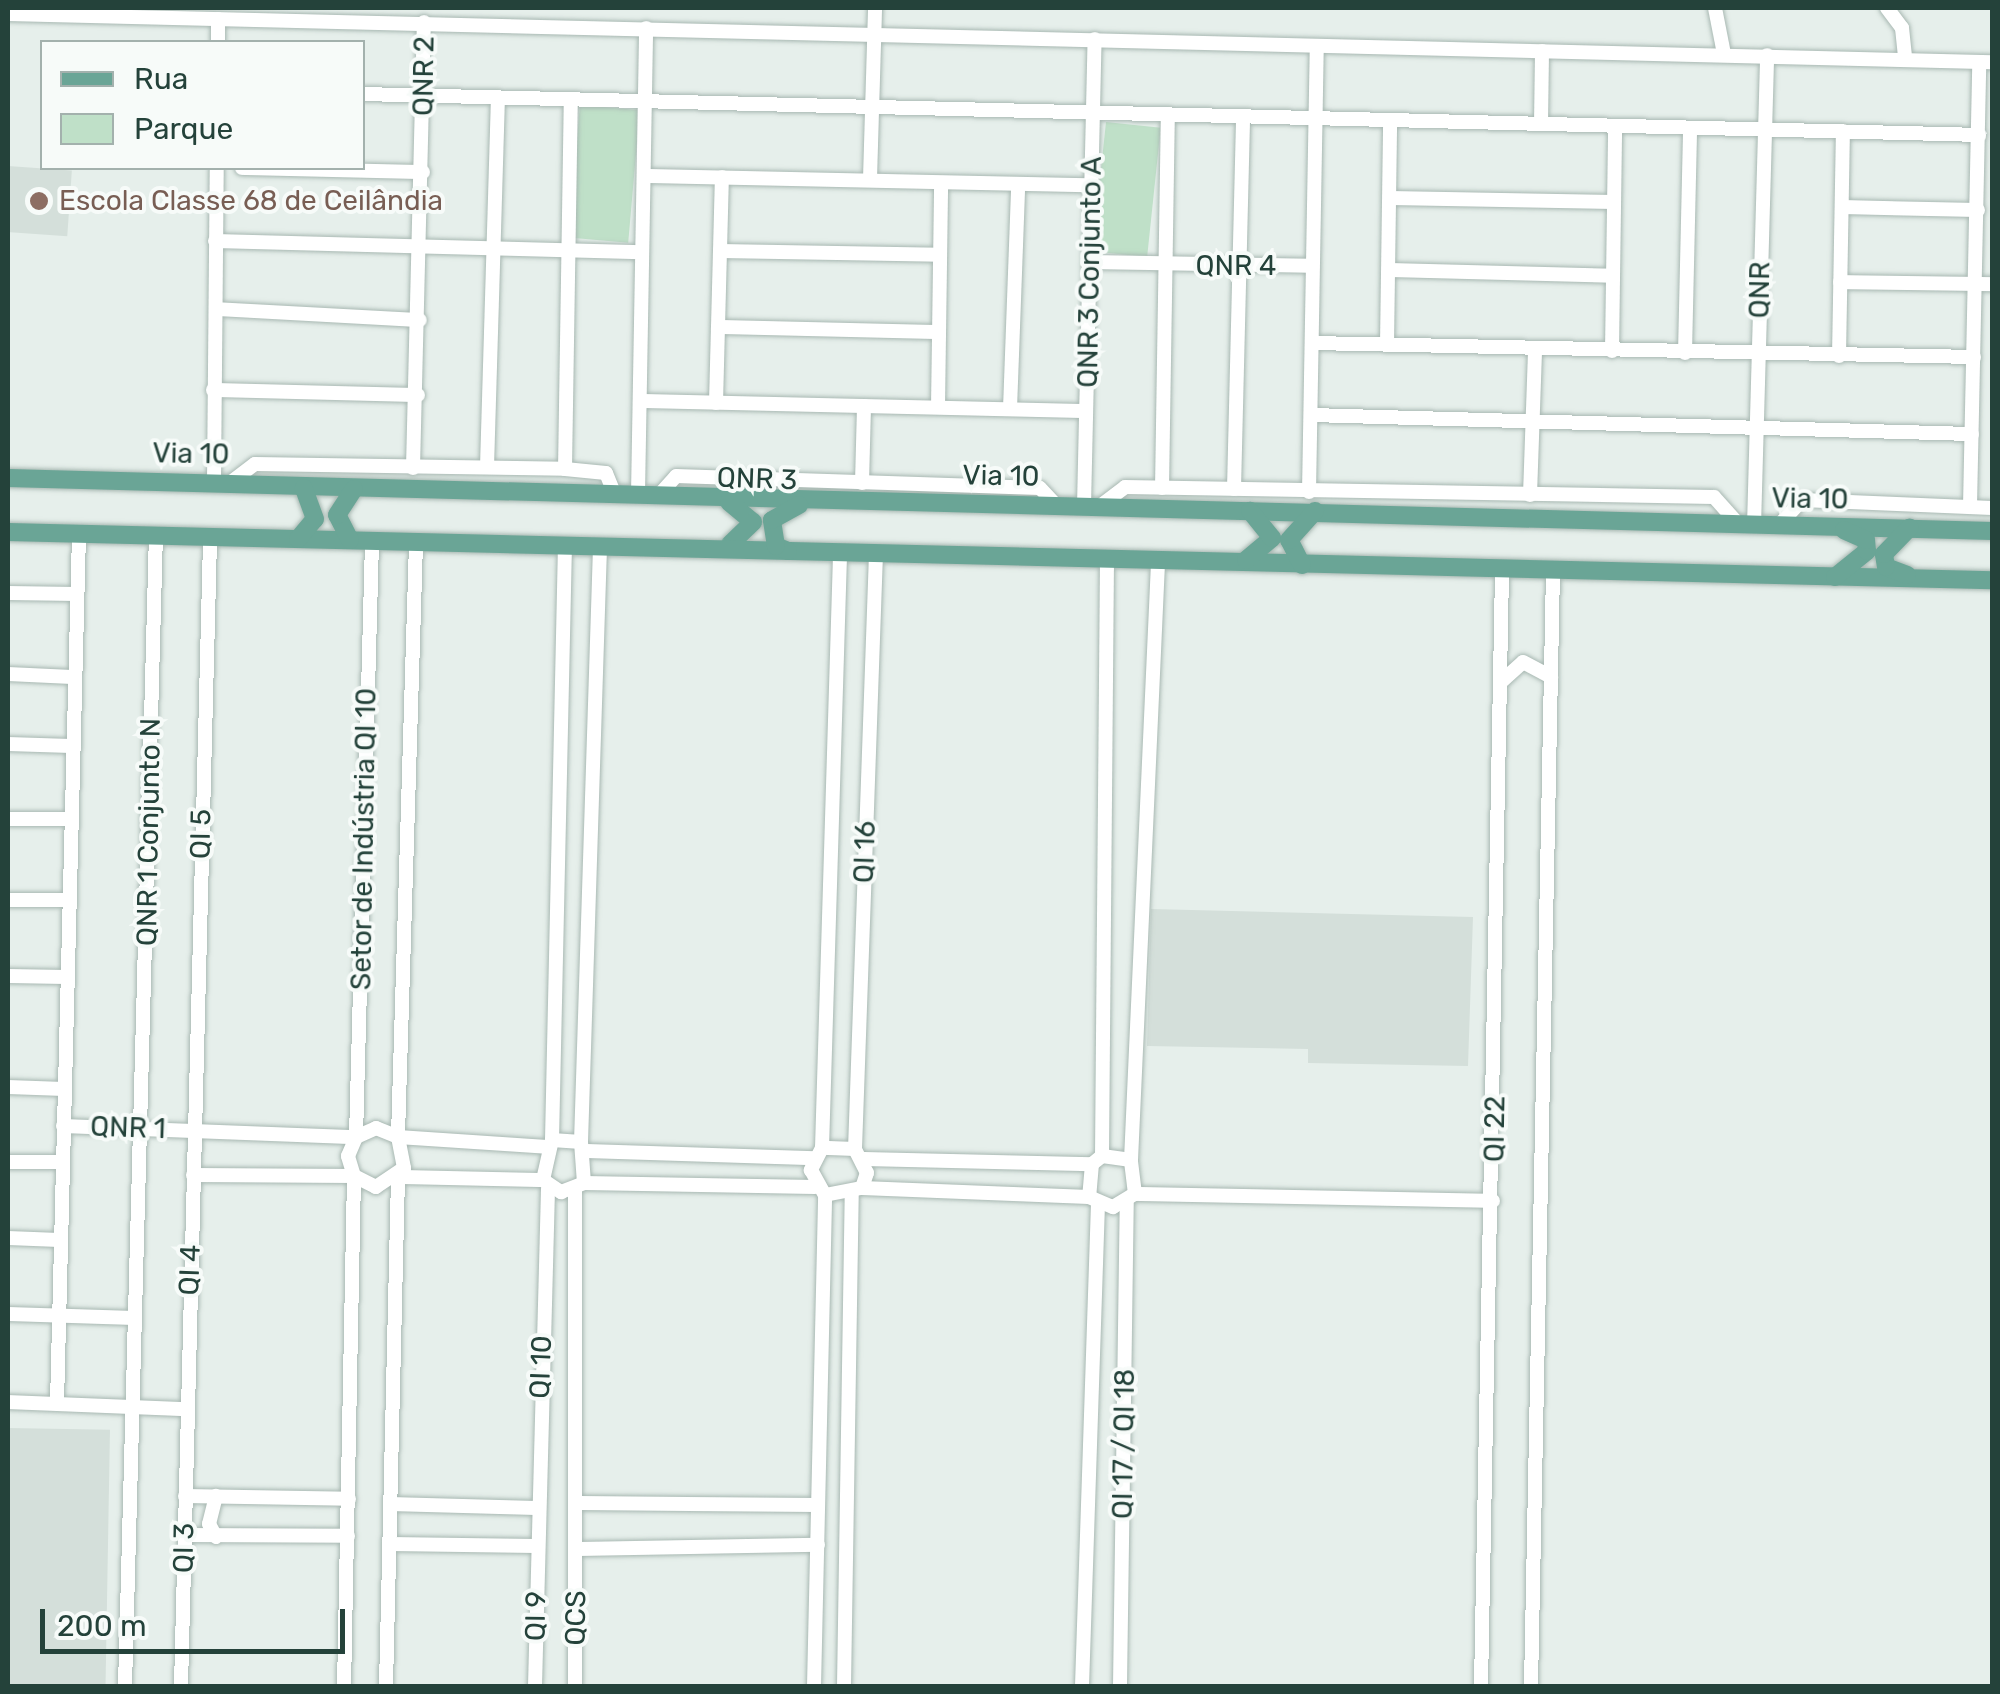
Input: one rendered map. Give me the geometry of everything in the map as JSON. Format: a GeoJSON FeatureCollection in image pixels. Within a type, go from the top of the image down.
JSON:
{"type":"FeatureCollection","features":[{"type":"Feature","properties":{"kind":"main road","name":"Via 10"},"geometry":{"type":"LineString","coordinates":[[8,478],[1992,531]]}},
{"type":"Feature","properties":{"kind":"main road"},"geometry":{"type":"LineString","coordinates":[[298,539],[316,519],[304,488]]}},
{"type":"Feature","properties":{"kind":"main road"},"geometry":{"type":"LineString","coordinates":[[350,540],[336,515],[354,489]]}},
{"type":"Feature","properties":{"kind":"main road"},"geometry":{"type":"LineString","coordinates":[[717,498],[753,522],[743,540],[725,546]]}},
{"type":"Feature","properties":{"kind":"main road"},"geometry":{"type":"LineString","coordinates":[[794,552],[772,538],[774,514],[834,501]]}},
{"type":"Feature","properties":{"kind":"main road"},"geometry":{"type":"LineString","coordinates":[[1236,564],[1272,538],[1250,511]]}},
{"type":"Feature","properties":{"kind":"main road"},"geometry":{"type":"LineString","coordinates":[[1302,564],[1289,540],[1315,511]]}},
{"type":"Feature","properties":{"kind":"main road"},"geometry":{"type":"LineString","coordinates":[[1910,527],[1888,542],[1886,567],[1918,580]]}},
{"type":"Feature","properties":{"kind":"main road"},"geometry":{"type":"LineString","coordinates":[[1834,578],[1867,550],[1866,540],[1837,528]]}},
{"type":"Feature","properties":{"kind":"main road"},"geometry":{"type":"LineString","coordinates":[[8,532],[565,546],[725,546],[876,555],[1992,580]]}},
{"type":"Feature","properties":{"kind":"street"},"geometry":{"type":"LineString","coordinates":[[870,180],[875,8]]}},
{"type":"Feature","properties":{"kind":"street"},"geometry":{"type":"LineString","coordinates":[[1715,8],[1724,54]]}},
{"type":"Feature","properties":{"kind":"street"},"geometry":{"type":"LineString","coordinates":[[1887,8],[1902,28],[1906,59]]}},
{"type":"Feature","properties":{"kind":"street"},"geometry":{"type":"LineString","coordinates":[[8,14],[424,22]]}},
{"type":"Feature","properties":{"kind":"street"},"geometry":{"type":"LineString","coordinates":[[218,19],[218,40]]}},
{"type":"Feature","properties":{"kind":"street","name":"QNR 2"},"geometry":{"type":"LineString","coordinates":[[412,468],[418,395],[424,22],[1095,39]]}},
{"type":"Feature","properties":{"kind":"street"},"geometry":{"type":"LineString","coordinates":[[638,494],[646,28]]}},
{"type":"Feature","properties":{"kind":"street"},"geometry":{"type":"LineString","coordinates":[[1095,39],[1986,62],[1980,135],[1970,506]]}},
{"type":"Feature","properties":{"kind":"street","name":"QNR 3 Conjunto A"},"geometry":{"type":"LineString","coordinates":[[1092,506],[1086,411],[1095,39]]}},
{"type":"Feature","properties":{"kind":"street","name":"QNR 4"},"geometry":{"type":"LineString","coordinates":[[1168,116],[1164,265],[1310,266],[1317,46]]}},
{"type":"Feature","properties":{"kind":"street"},"geometry":{"type":"LineString","coordinates":[[1540,124],[1542,51]]}},
{"type":"Feature","properties":{"kind":"street","name":"QNR"},"geometry":{"type":"LineString","coordinates":[[1747,526],[1757,427],[1766,55]]}},
{"type":"Feature","properties":{"kind":"street"},"geometry":{"type":"LineString","coordinates":[[365,94],[1980,135]]}},
{"type":"Feature","properties":{"kind":"street"},"geometry":{"type":"LineString","coordinates":[[487,468],[498,98]]}},
{"type":"Feature","properties":{"kind":"street"},"geometry":{"type":"LineString","coordinates":[[565,469],[571,100]]}},
{"type":"Feature","properties":{"kind":"street"},"geometry":{"type":"LineString","coordinates":[[1234,488],[1236,266],[1243,118]]}},
{"type":"Feature","properties":{"kind":"street"},"geometry":{"type":"LineString","coordinates":[[1387,345],[1390,121]]}},
{"type":"Feature","properties":{"kind":"street"},"geometry":{"type":"LineString","coordinates":[[1612,351],[1615,126]]}},
{"type":"Feature","properties":{"kind":"street"},"geometry":{"type":"LineString","coordinates":[[1685,353],[1690,128]]}},
{"type":"Feature","properties":{"kind":"street"},"geometry":{"type":"LineString","coordinates":[[1839,356],[1843,131]]}},
{"type":"Feature","properties":{"kind":"street"},"geometry":{"type":"LineString","coordinates":[[217,170],[213,390],[222,482],[255,464],[565,469],[606,473],[614,493]]}},
{"type":"Feature","properties":{"kind":"street"},"geometry":{"type":"LineString","coordinates":[[332,170],[423,172]]}},
{"type":"Feature","properties":{"kind":"street"},"geometry":{"type":"LineString","coordinates":[[644,176],[1018,187],[1092,185]]}},
{"type":"Feature","properties":{"kind":"street"},"geometry":{"type":"LineString","coordinates":[[716,402],[722,177]]}},
{"type":"Feature","properties":{"kind":"street"},"geometry":{"type":"LineString","coordinates":[[938,408],[941,184]]}},
{"type":"Feature","properties":{"kind":"street"},"geometry":{"type":"LineString","coordinates":[[1010,410],[1018,187]]}},
{"type":"Feature","properties":{"kind":"street"},"geometry":{"type":"LineString","coordinates":[[1390,198],[1614,202]]}},
{"type":"Feature","properties":{"kind":"street"},"geometry":{"type":"LineString","coordinates":[[1842,206],[1978,210]]}},
{"type":"Feature","properties":{"kind":"street"},"geometry":{"type":"LineString","coordinates":[[216,241],[642,252]]}},
{"type":"Feature","properties":{"kind":"street"},"geometry":{"type":"LineString","coordinates":[[720,251],[940,255]]}},
{"type":"Feature","properties":{"kind":"street"},"geometry":{"type":"LineString","coordinates":[[1090,262],[1164,265],[1162,488]]}},
{"type":"Feature","properties":{"kind":"street"},"geometry":{"type":"LineString","coordinates":[[1309,492],[1310,266]]}},
{"type":"Feature","properties":{"kind":"street"},"geometry":{"type":"LineString","coordinates":[[1390,270],[1613,276]]}},
{"type":"Feature","properties":{"kind":"street"},"geometry":{"type":"LineString","coordinates":[[1840,282],[1992,284]]}},
{"type":"Feature","properties":{"kind":"street"},"geometry":{"type":"LineString","coordinates":[[216,309],[420,320]]}},
{"type":"Feature","properties":{"kind":"street"},"geometry":{"type":"LineString","coordinates":[[718,328],[939,332]]}},
{"type":"Feature","properties":{"kind":"street"},"geometry":{"type":"LineString","coordinates":[[1312,342],[1974,357]]}},
{"type":"Feature","properties":{"kind":"street"},"geometry":{"type":"LineString","coordinates":[[1530,495],[1535,348]]}},
{"type":"Feature","properties":{"kind":"street"},"geometry":{"type":"LineString","coordinates":[[213,390],[418,395]]}},
{"type":"Feature","properties":{"kind":"street"},"geometry":{"type":"LineString","coordinates":[[640,401],[1086,411]]}},
{"type":"Feature","properties":{"kind":"street"},"geometry":{"type":"LineString","coordinates":[[862,483],[864,406]]}},
{"type":"Feature","properties":{"kind":"street"},"geometry":{"type":"LineString","coordinates":[[1311,416],[1972,434]]}},
{"type":"Feature","properties":{"kind":"street","name":"QNR 3"},"geometry":{"type":"LineString","coordinates":[[660,494],[676,476],[1040,488],[1056,505]]}},
{"type":"Feature","properties":{"kind":"street"},"geometry":{"type":"LineString","coordinates":[[1092,506],[1125,488],[1714,496],[1747,526]]}},
{"type":"Feature","properties":{"kind":"street"},"geometry":{"type":"LineString","coordinates":[[1778,526],[1802,500],[1992,508]]}},
{"type":"Feature","properties":{"kind":"street","name":"QNR 1"},"geometry":{"type":"LineString","coordinates":[[56,1403],[72,677],[79,534]]}},
{"type":"Feature","properties":{"kind":"street","name":"QNR 1 Conjunto N"},"geometry":{"type":"LineString","coordinates":[[126,1686],[156,536]]}},
{"type":"Feature","properties":{"kind":"street","name":"QI 5"},"geometry":{"type":"LineString","coordinates":[[194,1131],[210,537]]}},
{"type":"Feature","properties":{"kind":"street","name":"Setor de Indústria QI 10"},"geometry":{"type":"LineString","coordinates":[[356,1137],[372,541]]}},
{"type":"Feature","properties":{"kind":"street","name":"Setor de Indústria QI 10"},"geometry":{"type":"LineString","coordinates":[[398,1137],[416,543]]}},
{"type":"Feature","properties":{"kind":"street"},"geometry":{"type":"LineString","coordinates":[[550,1144],[565,546]]}},
{"type":"Feature","properties":{"kind":"street","name":"QCS"},"geometry":{"type":"LineString","coordinates":[[575,1686],[579,1187],[584,1146],[600,546]]}},
{"type":"Feature","properties":{"kind":"street"},"geometry":{"type":"LineString","coordinates":[[814,1686],[818,1153],[840,554]]}},
{"type":"Feature","properties":{"kind":"street","name":"QI 16"},"geometry":{"type":"LineString","coordinates":[[857,1191],[876,555]]}},
{"type":"Feature","properties":{"kind":"street"},"geometry":{"type":"LineString","coordinates":[[1082,1686],[1108,561]]}},
{"type":"Feature","properties":{"kind":"street"},"geometry":{"type":"LineString","coordinates":[[344,1686],[354,1176],[348,1156],[356,1137],[376,1128],[398,1137],[584,1146],[1131,1160],[1158,562]]}},
{"type":"Feature","properties":{"kind":"street","name":"QI 22"},"geometry":{"type":"LineString","coordinates":[[1481,1686],[1502,571]]}},
{"type":"Feature","properties":{"kind":"street"},"geometry":{"type":"LineString","coordinates":[[1531,1686],[1553,572]]}},
{"type":"Feature","properties":{"kind":"street"},"geometry":{"type":"LineString","coordinates":[[8,593],[78,594]]}},
{"type":"Feature","properties":{"kind":"street"},"geometry":{"type":"LineString","coordinates":[[1502,681],[1524,662],[1551,677]]}},
{"type":"Feature","properties":{"kind":"street"},"geometry":{"type":"LineString","coordinates":[[8,674],[72,677]]}},
{"type":"Feature","properties":{"kind":"street"},"geometry":{"type":"LineString","coordinates":[[8,744],[71,746]]}},
{"type":"Feature","properties":{"kind":"street"},"geometry":{"type":"LineString","coordinates":[[8,818],[69,819]]}},
{"type":"Feature","properties":{"kind":"street"},"geometry":{"type":"LineString","coordinates":[[8,900],[68,900]]}},
{"type":"Feature","properties":{"kind":"street"},"geometry":{"type":"LineString","coordinates":[[8,976],[66,977]]}},
{"type":"Feature","properties":{"kind":"street"},"geometry":{"type":"LineString","coordinates":[[8,1087],[64,1089]]}},
{"type":"Feature","properties":{"kind":"street","name":"QNR 1"},"geometry":{"type":"LineString","coordinates":[[62,1126],[356,1137]]}},
{"type":"Feature","properties":{"kind":"street","name":"QI 4"},"geometry":{"type":"LineString","coordinates":[[186,1409],[194,1131]]}},
{"type":"Feature","properties":{"kind":"street"},"geometry":{"type":"LineString","coordinates":[[386,1686],[398,1177],[406,1157],[398,1137]]}},
{"type":"Feature","properties":{"kind":"street","name":"QI 10"},"geometry":{"type":"LineString","coordinates":[[536,1546],[545,1184],[550,1144]]}},
{"type":"Feature","properties":{"kind":"street","name":"QI 17 / QI 18"},"geometry":{"type":"LineString","coordinates":[[1120,1686],[1131,1160]]}},
{"type":"Feature","properties":{"kind":"street"},"geometry":{"type":"LineString","coordinates":[[8,1162],[61,1162]]}},
{"type":"Feature","properties":{"kind":"street"},"geometry":{"type":"LineString","coordinates":[[192,1175],[354,1176],[376,1186],[398,1177],[579,1187],[857,1191],[1094,1200],[1493,1201]]}},
{"type":"Feature","properties":{"kind":"street"},"geometry":{"type":"LineString","coordinates":[[844,1686],[857,1191]]}},
{"type":"Feature","properties":{"kind":"street"},"geometry":{"type":"LineString","coordinates":[[8,1238],[59,1240]]}},
{"type":"Feature","properties":{"kind":"street"},"geometry":{"type":"LineString","coordinates":[[8,1314],[136,1318]]}},
{"type":"Feature","properties":{"kind":"street"},"geometry":{"type":"LineString","coordinates":[[8,1402],[186,1409]]}},
{"type":"Feature","properties":{"kind":"street","name":"QI 3"},"geometry":{"type":"LineString","coordinates":[[181,1686],[186,1409]]}},
{"type":"Feature","properties":{"kind":"street"},"geometry":{"type":"LineString","coordinates":[[186,1496],[349,1499]]}},
{"type":"Feature","properties":{"kind":"street"},"geometry":{"type":"LineString","coordinates":[[216,1496],[208,1524],[216,1537]]}},
{"type":"Feature","properties":{"kind":"street"},"geometry":{"type":"LineString","coordinates":[[579,1503],[818,1505]]}},
{"type":"Feature","properties":{"kind":"street"},"geometry":{"type":"LineString","coordinates":[[390,1504],[536,1508]]}},
{"type":"Feature","properties":{"kind":"street"},"geometry":{"type":"LineString","coordinates":[[184,1536],[348,1536]]}},
{"type":"Feature","properties":{"kind":"street"},"geometry":{"type":"LineString","coordinates":[[390,1544],[536,1546]]}},
{"type":"Feature","properties":{"kind":"street"},"geometry":{"type":"LineString","coordinates":[[578,1549],[818,1545]]}},
{"type":"Feature","properties":{"kind":"street","name":"QI 9"},"geometry":{"type":"LineString","coordinates":[[535,1686],[536,1546]]}},
{"type":"Feature","properties":{"kind":"shaded area","name":"Escola Classe 68 de Ceilândia"},"geometry":{"type":"Polygon","coordinates":[[[8,166],[72,170],[67,236],[8,232],[8,166]]]}},
{"type":"Feature","properties":{"kind":"shaded area"},"geometry":{"type":"Polygon","coordinates":[[[1151,909],[1473,917],[1468,1066],[1308,1063],[1308,1049],[1147,1046],[1151,909]]]}},
{"type":"Feature","properties":{"kind":"shaded area"},"geometry":{"type":"Polygon","coordinates":[[[8,1428],[110,1430],[106,1686],[8,1686],[8,1428]]]}},
{"type":"Feature","properties":{"kind":"green space"},"geometry":{"type":"Polygon","coordinates":[[[580,105],[640,110],[628,243],[568,237],[580,105]]]}},
{"type":"Feature","properties":{"kind":"green space"},"geometry":{"type":"Polygon","coordinates":[[[1106,122],[1161,128],[1147,257],[1092,251],[1106,122]]]}},
{"type":"Feature","properties":{"kind":"place","name":"Escola Classe 68 de Ceilândia"},"geometry":{"type":"Point","coordinates":[39,201]}}]}
